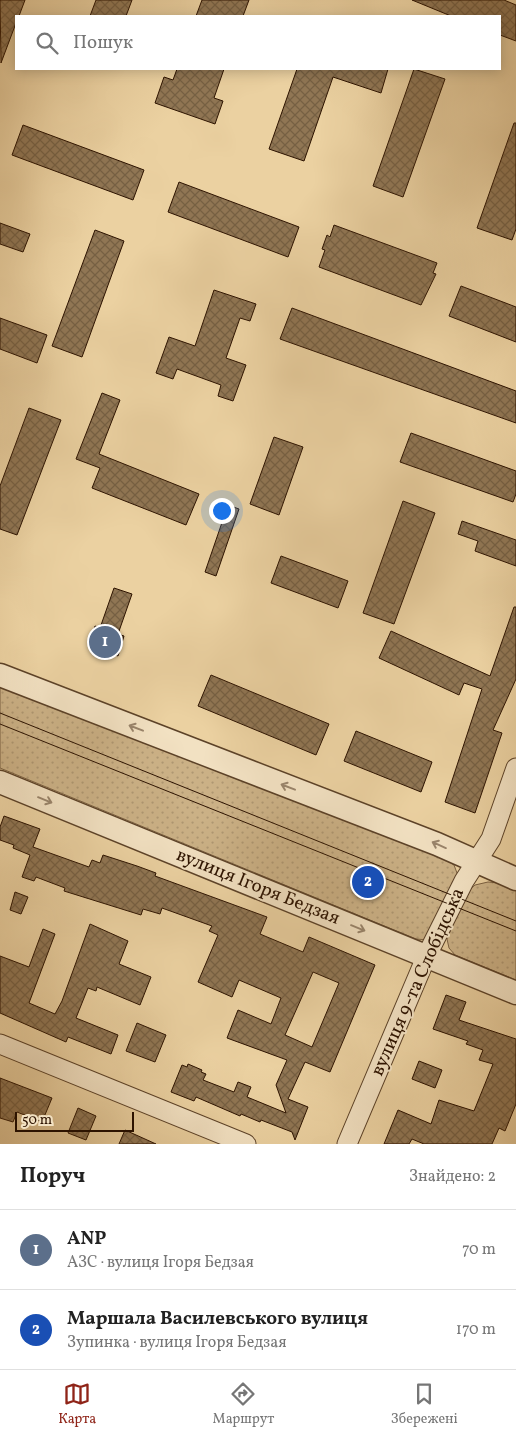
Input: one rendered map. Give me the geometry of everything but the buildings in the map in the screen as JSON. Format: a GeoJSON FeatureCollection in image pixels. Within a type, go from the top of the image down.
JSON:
{"type":"FeatureCollection","features":[{"type":"Feature","properties":{"kind":"street"},"geometry":{"type":"LineString","coordinates":[[0,676],[437,844],[516,879]]}},
{"type":"Feature","properties":{"kind":"street","name":"вулиця 9-та Слобідська"},"geometry":{"type":"LineString","coordinates":[[348,1144],[427,955],[464,880],[491,839],[516,768]]}},
{"type":"Feature","properties":{"kind":"street","name":"вулиця Ігоря Бедзая"},"geometry":{"type":"LineString","coordinates":[[0,782],[516,993]]}},
{"type":"Feature","properties":{"kind":"street"},"geometry":{"type":"LineString","coordinates":[[0,1044],[246,1144]]}},
{"type":"Feature","properties":{"kind":"shaded area"},"geometry":{"type":"Polygon","coordinates":[[[0,687],[444,858],[454,865],[460,881],[428,940],[416,939],[0,768],[0,687]]]}},
{"type":"Feature","properties":{"kind":"shaded area"},"geometry":{"type":"Polygon","coordinates":[[[488,882],[499,883],[516,889],[516,980],[455,955],[449,948],[447,939],[466,893],[475,885],[488,882]]]}},
{"type":"Feature","properties":{"kind":"tram line"},"geometry":{"type":"LineString","coordinates":[[0,713],[516,921]]}},
{"type":"Feature","properties":{"kind":"tram line"},"geometry":{"type":"LineString","coordinates":[[0,724],[516,931]]}},
{"type":"Feature","properties":{"kind":"place","name":"ANP"},"geometry":{"type":"Point","coordinates":[105,642]}},
{"type":"Feature","properties":{"kind":"place","name":"Маршала Василевського вулиця"},"geometry":{"type":"Point","coordinates":[368,882]}}]}
